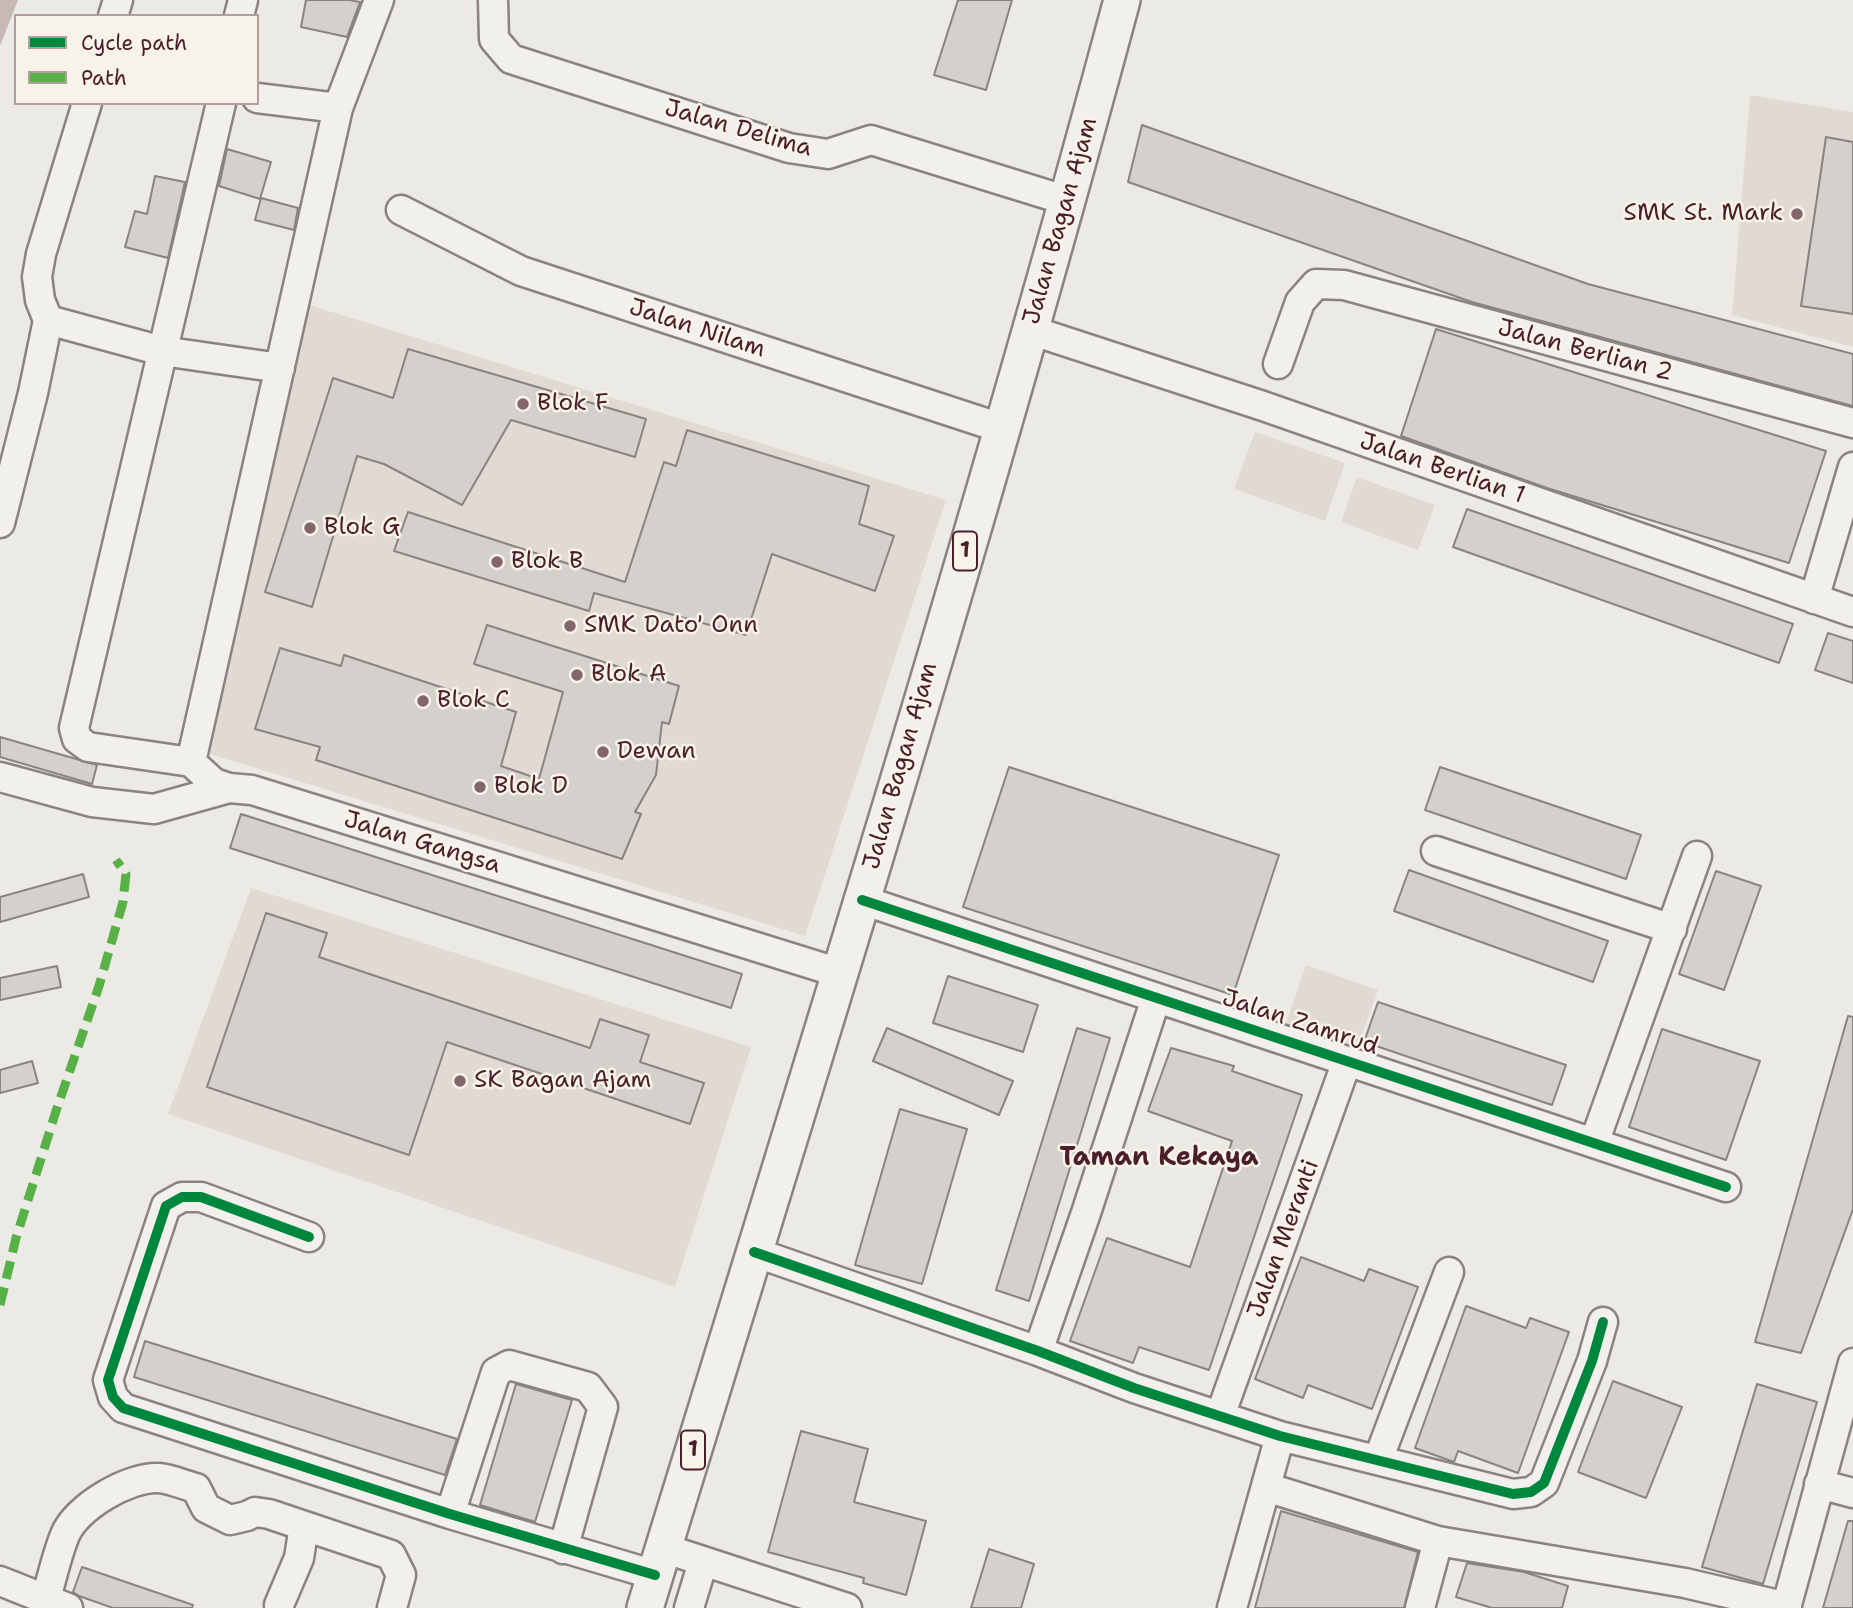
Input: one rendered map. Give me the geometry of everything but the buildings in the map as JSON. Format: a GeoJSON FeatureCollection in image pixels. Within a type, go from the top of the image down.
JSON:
{"type":"FeatureCollection","features":[{"type":"Feature","properties":{"kind":"main road","name":"Jalan Bagan Ajam"},"geometry":{"type":"LineString","coordinates":[[645,1608],[862,900],[1068,201],[1122,0]]}},
{"type":"Feature","properties":{"kind":"street"},"geometry":{"type":"LineString","coordinates":[[191,762],[338,108],[379,0]]}},
{"type":"Feature","properties":{"kind":"street","name":"Jalan Delima"},"geometry":{"type":"LineString","coordinates":[[492,0],[494,39],[511,59],[789,148],[828,154],[871,140],[1068,201]]}},
{"type":"Feature","properties":{"kind":"street"},"geometry":{"type":"LineString","coordinates":[[259,98],[338,108]]}},
{"type":"Feature","properties":{"kind":"street"},"geometry":{"type":"LineString","coordinates":[[0,523],[33,393],[48,320],[40,300],[37,277],[39,266],[86,105]]}},
{"type":"Feature","properties":{"kind":"street"},"geometry":{"type":"LineString","coordinates":[[221,105],[74,728],[78,739],[88,747],[191,762],[214,783],[229,788]]}},
{"type":"Feature","properties":{"kind":"street","name":"Jalan Nilam"},"geometry":{"type":"LineString","coordinates":[[401,210],[521,271],[1001,428]]}},
{"type":"Feature","properties":{"kind":"street","name":"Jalan Berlian 2"},"geometry":{"type":"LineString","coordinates":[[1278,364],[1300,302],[1316,285],[1344,285],[1853,423]]}},
{"type":"Feature","properties":{"kind":"street"},"geometry":{"type":"LineString","coordinates":[[48,320],[162,351],[280,368]]}},
{"type":"Feature","properties":{"kind":"street","name":"Jalan Berlian 1"},"geometry":{"type":"LineString","coordinates":[[1030,330],[1264,406],[1853,612]]}},
{"type":"Feature","properties":{"kind":"street"},"geometry":{"type":"LineString","coordinates":[[1814,599],[1853,467]]}},
{"type":"Feature","properties":{"kind":"street","name":"Jalan Gangsa"},"geometry":{"type":"LineString","coordinates":[[0,777],[92,802],[154,809],[229,788],[252,790],[840,973]]}},
{"type":"Feature","properties":{"kind":"street"},"geometry":{"type":"LineString","coordinates":[[1436,851],[1672,929]]}},
{"type":"Feature","properties":{"kind":"street"},"geometry":{"type":"LineString","coordinates":[[1594,1143],[1697,856]]}},
{"type":"Feature","properties":{"kind":"street","name":"Jalan Zamrud"},"geometry":{"type":"LineString","coordinates":[[862,900],[1726,1187]]}},
{"type":"Feature","properties":{"kind":"street"},"geometry":{"type":"LineString","coordinates":[[1038,1351],[1156,998]]}},
{"type":"Feature","properties":{"kind":"street","name":"Jalan Meranti"},"geometry":{"type":"LineString","coordinates":[[1220,1416],[1347,1061]]}},
{"type":"Feature","properties":{"kind":"street"},"geometry":{"type":"LineString","coordinates":[[309,1237],[201,1197],[182,1197],[166,1206],[108,1380],[113,1397],[123,1408],[563,1549],[659,1562],[703,1562],[847,1608]]}},
{"type":"Feature","properties":{"kind":"street"},"geometry":{"type":"LineString","coordinates":[[754,1252],[1038,1351],[1134,1388],[1280,1436],[1513,1494],[1531,1492],[1544,1483],[1592,1361],[1603,1322]]}},
{"type":"Feature","properties":{"kind":"street"},"geometry":{"type":"LineString","coordinates":[[1378,1460],[1449,1272]]}},
{"type":"Feature","properties":{"kind":"street"},"geometry":{"type":"LineString","coordinates":[[1266,1487],[1438,1541],[1685,1583],[1786,1608],[1853,1363]]}},
{"type":"Feature","properties":{"kind":"street"},"geometry":{"type":"LineString","coordinates":[[450,1514],[496,1372],[509,1365],[588,1388],[603,1407],[563,1549]]}},
{"type":"Feature","properties":{"kind":"street"},"geometry":{"type":"LineString","coordinates":[[1232,1608],[1280,1436]]}},
{"type":"Feature","properties":{"kind":"street"},"geometry":{"type":"LineString","coordinates":[[0,1581],[53,1605],[66,1532],[84,1510],[111,1492],[142,1480],[165,1479],[196,1488],[206,1508],[230,1520],[255,1512],[391,1555],[401,1574],[392,1608]]}},
{"type":"Feature","properties":{"kind":"street"},"geometry":{"type":"LineString","coordinates":[[1819,1484],[1853,1493]]}},
{"type":"Feature","properties":{"kind":"street"},"geometry":{"type":"LineString","coordinates":[[279,1605],[299,1558],[304,1526]]}},
{"type":"Feature","properties":{"kind":"street"},"geometry":{"type":"LineString","coordinates":[[1420,1608],[1438,1541]]}},
{"type":"Feature","properties":{"kind":"street"},"geometry":{"type":"LineString","coordinates":[[689,1608],[703,1562]]}},
{"type":"Feature","properties":{"kind":"shaded area"},"geometry":{"type":"Polygon","coordinates":[[[0,0],[18,0],[0,46],[0,0]]]}},
{"type":"Feature","properties":{"kind":"shaded area","name":"SMK St. Mark"},"geometry":{"type":"Polygon","coordinates":[[[1750,95],[1853,112],[1853,347],[1732,315],[1750,95]]]}},
{"type":"Feature","properties":{"kind":"shaded area","name":"SMK Dato' Onn"},"geometry":{"type":"Polygon","coordinates":[[[309,305],[946,500],[805,936],[207,753],[309,305]]]}},
{"type":"Feature","properties":{"kind":"shaded area"},"geometry":{"type":"Polygon","coordinates":[[[1255,432],[1345,463],[1325,521],[1234,489],[1255,432]]]}},
{"type":"Feature","properties":{"kind":"shaded area"},"geometry":{"type":"Polygon","coordinates":[[[1357,477],[1435,505],[1418,550],[1341,522],[1357,477]]]}},
{"type":"Feature","properties":{"kind":"shaded area"},"geometry":{"type":"Polygon","coordinates":[[[758,635],[873,672],[800,899],[685,862],[758,635]]]}},
{"type":"Feature","properties":{"kind":"shaded area","name":"SK Bagan Ajam"},"geometry":{"type":"Polygon","coordinates":[[[251,888],[751,1047],[675,1287],[168,1114],[251,888]]]}},
{"type":"Feature","properties":{"kind":"shaded area"},"geometry":{"type":"Polygon","coordinates":[[[1306,965],[1378,990],[1354,1057],[1283,1032],[1306,965]]]}},
{"type":"Feature","properties":{"kind":"shaded area"},"geometry":{"type":"Polygon","coordinates":[[[456,1061],[688,1137],[649,1255],[417,1179],[456,1061]]]}},
{"type":"Feature","properties":{"kind":"marked path"},"geometry":{"type":"LineString","coordinates":[[0,1305],[16,1238],[99,986],[123,902],[126,874],[116,860]]}},
{"type":"Feature","properties":{"kind":"cycle path"},"geometry":{"type":"LineString","coordinates":[[862,900],[1726,1187]]}},
{"type":"Feature","properties":{"kind":"cycle path"},"geometry":{"type":"LineString","coordinates":[[309,1237],[201,1197],[182,1197],[166,1206],[108,1380],[113,1397],[123,1408],[450,1514],[655,1575]]}},
{"type":"Feature","properties":{"kind":"cycle path"},"geometry":{"type":"LineString","coordinates":[[754,1252],[1038,1351],[1134,1388],[1280,1436],[1513,1494],[1531,1492],[1544,1483],[1592,1361],[1603,1322]]}},
{"type":"Feature","properties":{"kind":"place","name":"SMK St. Mark"},"geometry":{"type":"Point","coordinates":[1797,214]}},
{"type":"Feature","properties":{"kind":"place","name":"Blok F"},"geometry":{"type":"Point","coordinates":[523,404]}},
{"type":"Feature","properties":{"kind":"place","name":"Blok G"},"geometry":{"type":"Point","coordinates":[310,528]}},
{"type":"Feature","properties":{"kind":"place","name":"Blok B"},"geometry":{"type":"Point","coordinates":[497,562]}},
{"type":"Feature","properties":{"kind":"place","name":"SMK Dato' Onn"},"geometry":{"type":"Point","coordinates":[570,626]}},
{"type":"Feature","properties":{"kind":"place","name":"Blok A"},"geometry":{"type":"Point","coordinates":[577,675]}},
{"type":"Feature","properties":{"kind":"place","name":"Blok C"},"geometry":{"type":"Point","coordinates":[423,701]}},
{"type":"Feature","properties":{"kind":"place","name":"Dewan"},"geometry":{"type":"Point","coordinates":[603,752]}},
{"type":"Feature","properties":{"kind":"place","name":"Blok D"},"geometry":{"type":"Point","coordinates":[480,787]}},
{"type":"Feature","properties":{"kind":"place","name":"SK Bagan Ajam"},"geometry":{"type":"Point","coordinates":[460,1081]}},
{"type":"Feature","properties":{"kind":"district","name":"Taman Kekaya"},"geometry":{"type":"Point","coordinates":[1159,1158]}}]}
